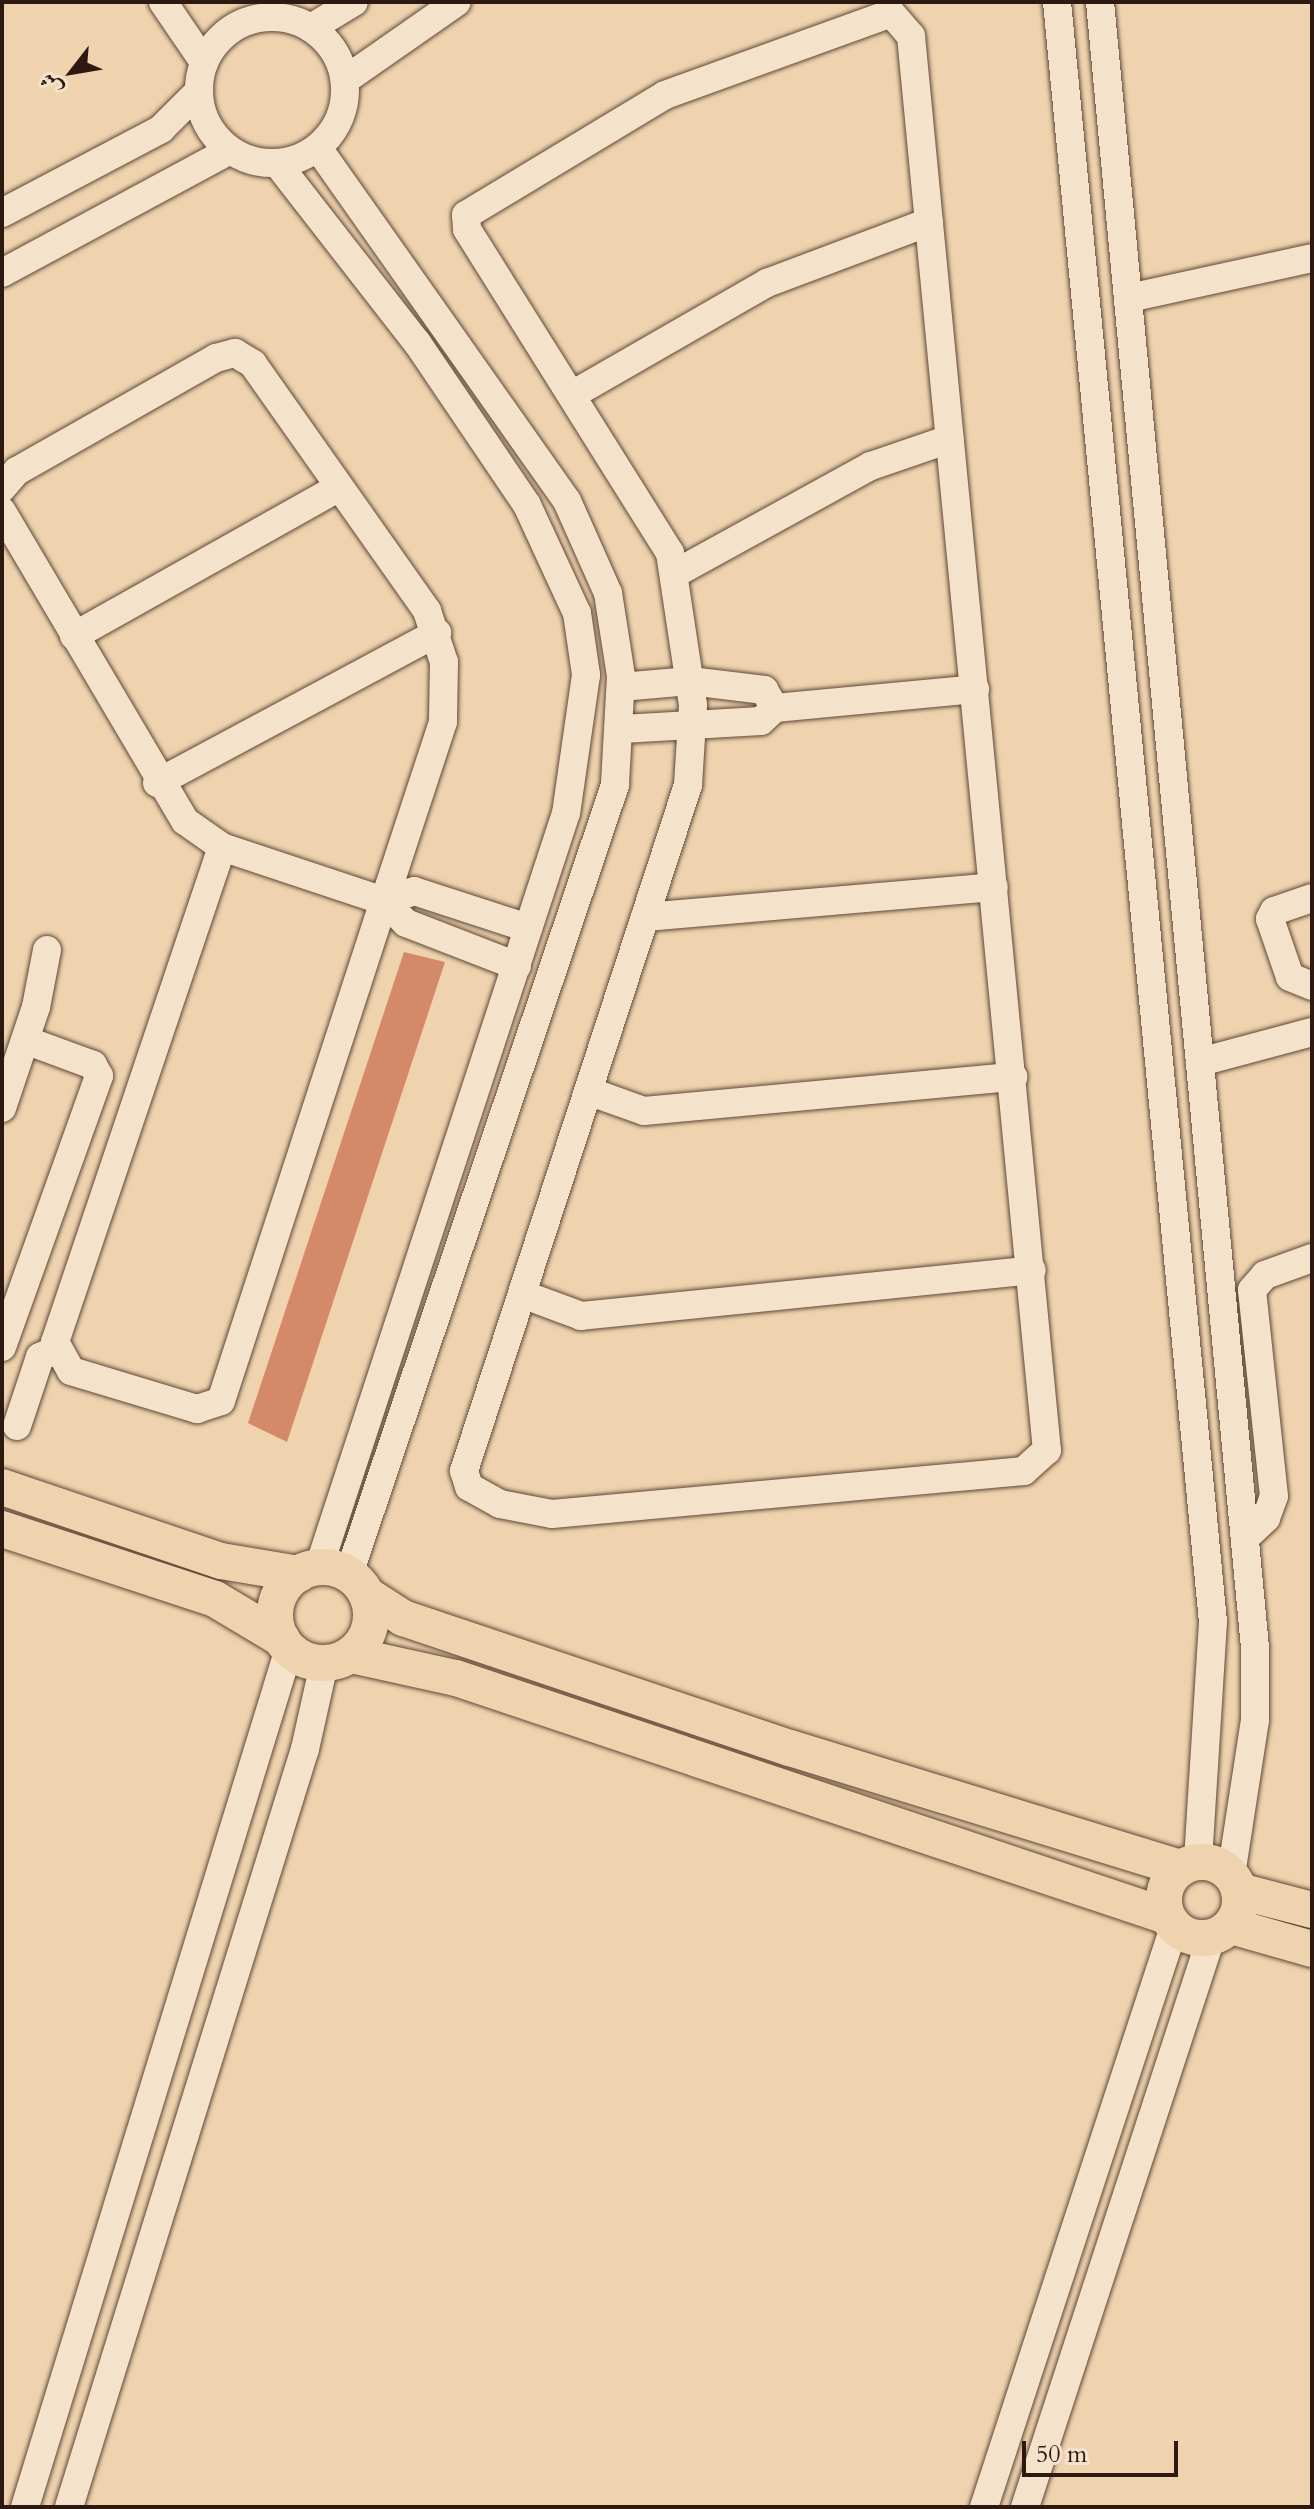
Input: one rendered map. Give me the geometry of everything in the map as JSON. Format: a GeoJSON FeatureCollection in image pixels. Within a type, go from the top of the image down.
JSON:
{"type":"FeatureCollection","features":[{"type":"Feature","properties":{"kind":"main road"},"geometry":{"type":"LineString","coordinates":[[2,1487],[221,1561],[333,1578],[403,1618],[671,1708],[1189,1865],[1312,1910]]}},
{"type":"Feature","properties":{"kind":"main road"},"geometry":{"type":"LineString","coordinates":[[2,1529],[215,1599],[285,1644],[337,1659],[456,1678],[1170,1921],[1312,1949]]}},
{"type":"Feature","properties":{"kind":"main road"},"geometry":{"type":"LineString","coordinates":[[285,1644],[279,1596],[333,1578]]}},
{"type":"Feature","properties":{"kind":"main road"},"geometry":{"type":"LineString","coordinates":[[333,1578],[371,1622],[337,1659]]}},
{"type":"Feature","properties":{"kind":"main road"},"geometry":{"type":"LineString","coordinates":[[1170,1921],[1165,1889],[1189,1865]]}},
{"type":"Feature","properties":{"kind":"main road"},"geometry":{"type":"LineString","coordinates":[[1221,1932],[1235,1883]]}},
{"type":"Feature","properties":{"kind":"street"},"geometry":{"type":"LineString","coordinates":[[163,2],[204,62]]}},
{"type":"Feature","properties":{"kind":"street"},"geometry":{"type":"LineString","coordinates":[[311,28],[354,2]]}},
{"type":"Feature","properties":{"kind":"street"},"geometry":{"type":"LineString","coordinates":[[345,80],[457,2]]}},
{"type":"Feature","properties":{"kind":"street"},"geometry":{"type":"LineString","coordinates":[[1057,2],[1213,1622],[1189,1865]]}},
{"type":"Feature","properties":{"kind":"street"},"geometry":{"type":"LineString","coordinates":[[1100,2],[1247,1536],[1255,1720],[1235,1883]]}},
{"type":"Feature","properties":{"kind":"street"},"geometry":{"type":"LineString","coordinates":[[266,9],[311,28],[334,51],[345,80],[340,117],[318,148],[277,163],[230,150],[202,114],[199,91],[204,62],[232,28],[266,9]]}},
{"type":"Feature","properties":{"kind":"street"},"geometry":{"type":"LineString","coordinates":[[891,13],[911,36],[929,222],[1048,1431],[1037,1466],[552,1514],[500,1504],[464,1480],[688,785],[692,722],[676,573],[572,395],[467,229],[466,215],[665,95],[891,13]]}},
{"type":"Feature","properties":{"kind":"street"},"geometry":{"type":"LineString","coordinates":[[2,213],[161,129],[199,91]]}},
{"type":"Feature","properties":{"kind":"street"},"geometry":{"type":"LineString","coordinates":[[318,148],[535,456],[599,566],[615,619],[622,729],[615,785],[461,1242],[333,1578]]}},
{"type":"Feature","properties":{"kind":"street"},"geometry":{"type":"LineString","coordinates":[[2,273],[230,150]]}},
{"type":"Feature","properties":{"kind":"street"},"geometry":{"type":"LineString","coordinates":[[277,163],[418,344],[506,477],[566,580],[586,675],[575,780],[432,1229],[333,1578]]}},
{"type":"Feature","properties":{"kind":"street"},"geometry":{"type":"LineString","coordinates":[[572,395],[767,283],[929,222]]}},
{"type":"Feature","properties":{"kind":"street"},"geometry":{"type":"LineString","coordinates":[[1129,298],[1312,258]]}},
{"type":"Feature","properties":{"kind":"street"},"geometry":{"type":"LineString","coordinates":[[2,488],[17,471],[235,353],[253,364],[437,633],[443,722],[221,1401],[197,1409],[71,1371],[55,1350]]}},
{"type":"Feature","properties":{"kind":"street"},"geometry":{"type":"LineString","coordinates":[[676,573],[871,466],[950,439]]}},
{"type":"Feature","properties":{"kind":"street"},"geometry":{"type":"LineString","coordinates":[[506,477],[535,456]]}},
{"type":"Feature","properties":{"kind":"street"},"geometry":{"type":"LineString","coordinates":[[74,636],[339,487]]}},
{"type":"Feature","properties":{"kind":"street"},"geometry":{"type":"LineString","coordinates":[[2,511],[157,783],[185,821],[222,847],[384,901],[414,927],[517,966]]}},
{"type":"Feature","properties":{"kind":"street"},"geometry":{"type":"LineString","coordinates":[[157,783],[437,633]]}},
{"type":"Feature","properties":{"kind":"street"},"geometry":{"type":"LineString","coordinates":[[621,687],[690,681],[764,690],[775,708]]}},
{"type":"Feature","properties":{"kind":"street"},"geometry":{"type":"LineString","coordinates":[[622,729],[692,722],[761,721],[775,708],[975,689]]}},
{"type":"Feature","properties":{"kind":"street"},"geometry":{"type":"LineString","coordinates":[[17,1426],[40,1357],[55,1350],[222,847]]}},
{"type":"Feature","properties":{"kind":"street"},"geometry":{"type":"LineString","coordinates":[[645,917],[994,887]]}},
{"type":"Feature","properties":{"kind":"street"},"geometry":{"type":"LineString","coordinates":[[384,901],[414,891],[528,928]]}},
{"type":"Feature","properties":{"kind":"street"},"geometry":{"type":"LineString","coordinates":[[1312,898],[1274,911],[1270,919],[1290,977],[1312,986]]}},
{"type":"Feature","properties":{"kind":"street"},"geometry":{"type":"LineString","coordinates":[[2,1108],[25,1040],[47,950]]}},
{"type":"Feature","properties":{"kind":"street"},"geometry":{"type":"LineString","coordinates":[[1200,1062],[1312,1032]]}},
{"type":"Feature","properties":{"kind":"street"},"geometry":{"type":"LineString","coordinates":[[2,1347],[99,1076],[93,1065],[25,1040]]}},
{"type":"Feature","properties":{"kind":"street"},"geometry":{"type":"LineString","coordinates":[[588,1091],[644,1111],[1013,1077]]}},
{"type":"Feature","properties":{"kind":"street"},"geometry":{"type":"LineString","coordinates":[[432,1229],[461,1242]]}},
{"type":"Feature","properties":{"kind":"street"},"geometry":{"type":"LineString","coordinates":[[1247,1536],[1266,1518],[1274,1496],[1252,1290],[1265,1275],[1312,1258]]}},
{"type":"Feature","properties":{"kind":"street"},"geometry":{"type":"LineString","coordinates":[[522,1294],[581,1316],[1032,1270]]}},
{"type":"Feature","properties":{"kind":"street"},"geometry":{"type":"LineString","coordinates":[[25,2507],[199,1952],[285,1644]]}},
{"type":"Feature","properties":{"kind":"street"},"geometry":{"type":"LineString","coordinates":[[69,2507],[305,1749],[337,1659]]}},
{"type":"Feature","properties":{"kind":"street"},"geometry":{"type":"LineString","coordinates":[[984,2507],[1170,1921]]}},
{"type":"Feature","properties":{"kind":"street"},"geometry":{"type":"LineString","coordinates":[[1025,2507],[1221,1932]]}},
{"type":"Feature","properties":{"kind":"street"},"geometry":{"type":"LineString","coordinates":[[199,1952],[237,1965]]}},
{"type":"Feature","properties":{"kind":"building"},"geometry":{"type":"Polygon","coordinates":[[[404,952],[445,962],[287,1442],[248,1423],[404,952]]]}}]}
